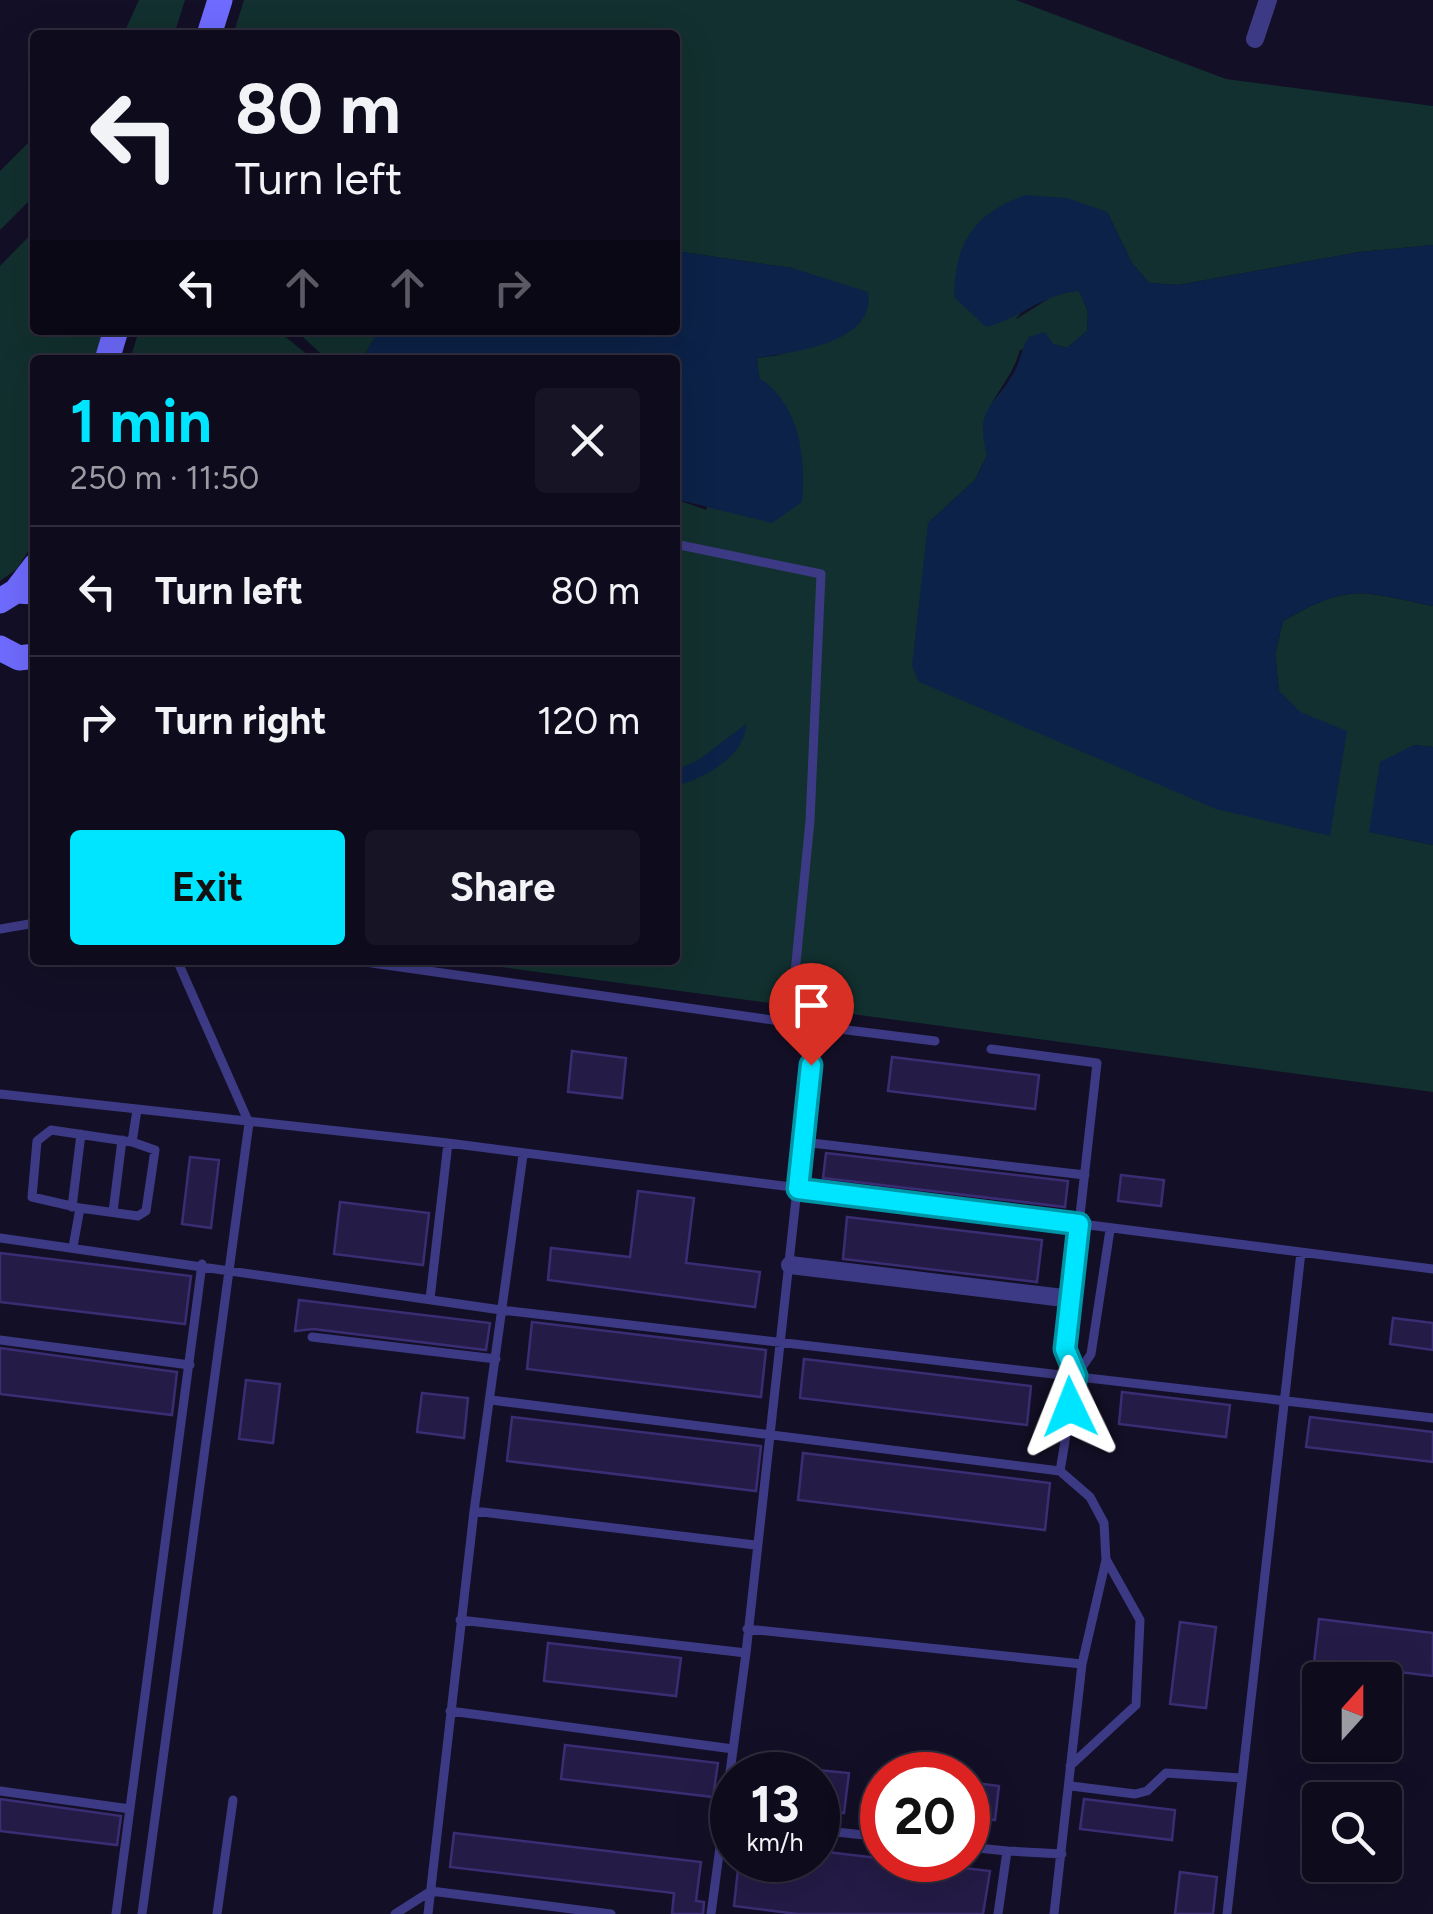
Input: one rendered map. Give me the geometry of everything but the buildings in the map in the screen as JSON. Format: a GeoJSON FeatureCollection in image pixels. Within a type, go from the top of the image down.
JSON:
{"type":"FeatureCollection","features":[{"type":"Feature","properties":{"kind":"street"},"geometry":{"type":"LineString","coordinates":[[211,30],[220,0]]}},
{"type":"Feature","properties":{"kind":"street"},"geometry":{"type":"LineString","coordinates":[[1256,38],[1268,0]]}},
{"type":"Feature","properties":{"kind":"street"},"geometry":{"type":"LineString","coordinates":[[1076,1376],[1065,1349],[1079,1224]]}},
{"type":"Feature","properties":{"kind":"street"},"geometry":{"type":"LineString","coordinates":[[790,1265],[1072,1299]]}},
{"type":"Feature","properties":{"kind":"lane"},"geometry":{"type":"LineString","coordinates":[[680,545],[821,574],[810,822],[790,1023]]}},
{"type":"Feature","properties":{"kind":"lane"},"geometry":{"type":"LineString","coordinates":[[0,929],[30,924]]}},
{"type":"Feature","properties":{"kind":"lane"},"geometry":{"type":"LineString","coordinates":[[142,1914],[249,1122],[179,965]]}},
{"type":"Feature","properties":{"kind":"lane"},"geometry":{"type":"LineString","coordinates":[[386,965],[935,1040]]}},
{"type":"Feature","properties":{"kind":"lane"},"geometry":{"type":"LineString","coordinates":[[710,1914],[746,1653],[815,1026]]}},
{"type":"Feature","properties":{"kind":"lane"},"geometry":{"type":"LineString","coordinates":[[991,1049],[1097,1063],[1079,1224]]}},
{"type":"Feature","properties":{"kind":"lane"},"geometry":{"type":"LineString","coordinates":[[0,1094],[448,1142],[524,1155],[1433,1269]]}},
{"type":"Feature","properties":{"kind":"lane"},"geometry":{"type":"LineString","coordinates":[[113,1212],[137,1110]]}},
{"type":"Feature","properties":{"kind":"lane"},"geometry":{"type":"LineString","coordinates":[[42,1133],[127,1141],[155,1150],[149,1205],[138,1216],[38,1202],[30,1192],[37,1140],[42,1133]]}},
{"type":"Feature","properties":{"kind":"lane"},"geometry":{"type":"LineString","coordinates":[[73,1247],[81,1134]]}},
{"type":"Feature","properties":{"kind":"lane"},"geometry":{"type":"LineString","coordinates":[[430,1299],[448,1142]]}},
{"type":"Feature","properties":{"kind":"lane"},"geometry":{"type":"LineString","coordinates":[[803,1142],[1085,1175]]}},
{"type":"Feature","properties":{"kind":"lane"},"geometry":{"type":"LineString","coordinates":[[428,1914],[460,1620],[524,1155]]}},
{"type":"Feature","properties":{"kind":"lane"},"geometry":{"type":"LineString","coordinates":[[1060,1471],[1076,1376],[1091,1354],[1110,1230]]}},
{"type":"Feature","properties":{"kind":"lane"},"geometry":{"type":"LineString","coordinates":[[0,1238],[232,1268],[501,1310],[1433,1418]]}},
{"type":"Feature","properties":{"kind":"lane"},"geometry":{"type":"LineString","coordinates":[[1227,1914],[1301,1252]]}},
{"type":"Feature","properties":{"kind":"lane"},"geometry":{"type":"LineString","coordinates":[[116,1914],[202,1264]]}},
{"type":"Feature","properties":{"kind":"lane"},"geometry":{"type":"LineString","coordinates":[[312,1337],[496,1359]]}},
{"type":"Feature","properties":{"kind":"lane"},"geometry":{"type":"LineString","coordinates":[[0,1340],[190,1365]]}},
{"type":"Feature","properties":{"kind":"lane"},"geometry":{"type":"LineString","coordinates":[[491,1400],[770,1438],[1060,1471],[1090,1498],[1104,1523],[1106,1560],[1082,1664],[1054,1914]]}},
{"type":"Feature","properties":{"kind":"lane"},"geometry":{"type":"LineString","coordinates":[[474,1511],[755,1545]]}},
{"type":"Feature","properties":{"kind":"lane"},"geometry":{"type":"LineString","coordinates":[[1070,1766],[1136,1705],[1140,1620],[1106,1560]]}},
{"type":"Feature","properties":{"kind":"lane"},"geometry":{"type":"LineString","coordinates":[[460,1620],[746,1653]]}},
{"type":"Feature","properties":{"kind":"lane"},"geometry":{"type":"LineString","coordinates":[[747,1630],[1082,1664]]}},
{"type":"Feature","properties":{"kind":"lane"},"geometry":{"type":"LineString","coordinates":[[450,1711],[733,1748]]}},
{"type":"Feature","properties":{"kind":"lane"},"geometry":{"type":"LineString","coordinates":[[1071,1786],[1135,1794],[1147,1792],[1166,1773],[1241,1778]]}},
{"type":"Feature","properties":{"kind":"lane"},"geometry":{"type":"LineString","coordinates":[[0,1792],[130,1809]]}},
{"type":"Feature","properties":{"kind":"lane"},"geometry":{"type":"LineString","coordinates":[[217,1914],[233,1800]]}},
{"type":"Feature","properties":{"kind":"lane"},"geometry":{"type":"LineString","coordinates":[[990,1849],[1062,1854]]}},
{"type":"Feature","properties":{"kind":"lane"},"geometry":{"type":"LineString","coordinates":[[998,1914],[1007,1851]]}},
{"type":"Feature","properties":{"kind":"lane"},"geometry":{"type":"LineString","coordinates":[[394,1914],[431,1891],[611,1914]]}},
{"type":"Feature","properties":{"kind":"green space"},"geometry":{"type":"Polygon","coordinates":[[[139,0],[185,0],[176,30],[125,30],[139,0]]]}},
{"type":"Feature","properties":{"kind":"green space"},"geometry":{"type":"Polygon","coordinates":[[[244,0],[1016,0],[1226,79],[1433,106],[1433,245],[1360,252],[1178,285],[1149,283],[1132,263],[1107,212],[1015,320],[1059,292],[1079,291],[1088,311],[1087,331],[1067,348],[1053,344],[1020,350],[989,411],[984,438],[987,455],[975,480],[928,523],[1300,712],[1279,691],[1275,655],[1283,621],[1324,601],[1356,594],[1433,606],[1433,747],[1414,745],[1370,832],[1433,845],[1433,1092],[486,965],[680,965],[680,501],[706,510],[759,379],[757,358],[780,355],[792,268],[680,252],[680,30],[235,30],[244,0]]]}},
{"type":"Feature","properties":{"kind":"green space"},"geometry":{"type":"Polygon","coordinates":[[[30,141],[30,200],[0,230],[0,171],[30,141]]]}},
{"type":"Feature","properties":{"kind":"green space"},"geometry":{"type":"Polygon","coordinates":[[[30,235],[30,335],[102,335],[96,355],[30,355],[30,548],[17,569],[0,581],[0,266],[30,235]]]}},
{"type":"Feature","properties":{"kind":"green space"},"geometry":{"type":"Polygon","coordinates":[[[138,335],[283,335],[308,355],[132,355],[138,335]]]}},
{"type":"Feature","properties":{"kind":"green space"},"geometry":{"type":"Polygon","coordinates":[[[300,335],[376,335],[365,355],[322,355],[300,335]]]}},
{"type":"Feature","properties":{"kind":"water"},"geometry":{"type":"Polygon","coordinates":[[[1025,195],[1067,198],[1107,212],[1132,263],[1149,283],[1178,285],[1360,252],[1433,245],[1433,606],[1372,594],[1341,596],[1283,621],[1275,655],[1279,691],[1300,712],[1347,731],[1330,836],[1216,809],[919,682],[912,666],[928,523],[975,480],[987,455],[984,418],[1015,370],[1029,337],[1045,332],[1053,344],[1067,348],[1087,331],[1088,311],[1079,291],[1055,296],[986,327],[954,297],[958,261],[970,233],[992,211],[1025,195]]]}},
{"type":"Feature","properties":{"kind":"water"},"geometry":{"type":"Polygon","coordinates":[[[680,252],[792,268],[868,292],[867,309],[860,323],[846,334],[810,348],[757,358],[759,378],[784,402],[792,417],[803,468],[802,502],[772,523],[680,500],[680,355],[365,355],[376,335],[680,335],[680,252]]]}},
{"type":"Feature","properties":{"kind":"water"},"geometry":{"type":"Polygon","coordinates":[[[746,724],[731,756],[710,772],[680,784],[680,768],[697,761],[746,724]]]}},
{"type":"Feature","properties":{"kind":"water"},"geometry":{"type":"Polygon","coordinates":[[[1414,745],[1433,747],[1433,845],[1369,832],[1380,762],[1414,745]]]}},
{"type":"Feature","properties":{"kind":"route"},"geometry":{"type":"LineString","coordinates":[[811,1065],[798,1189],[1079,1224],[1065,1349],[1076,1376],[1070,1407]]}}]}
